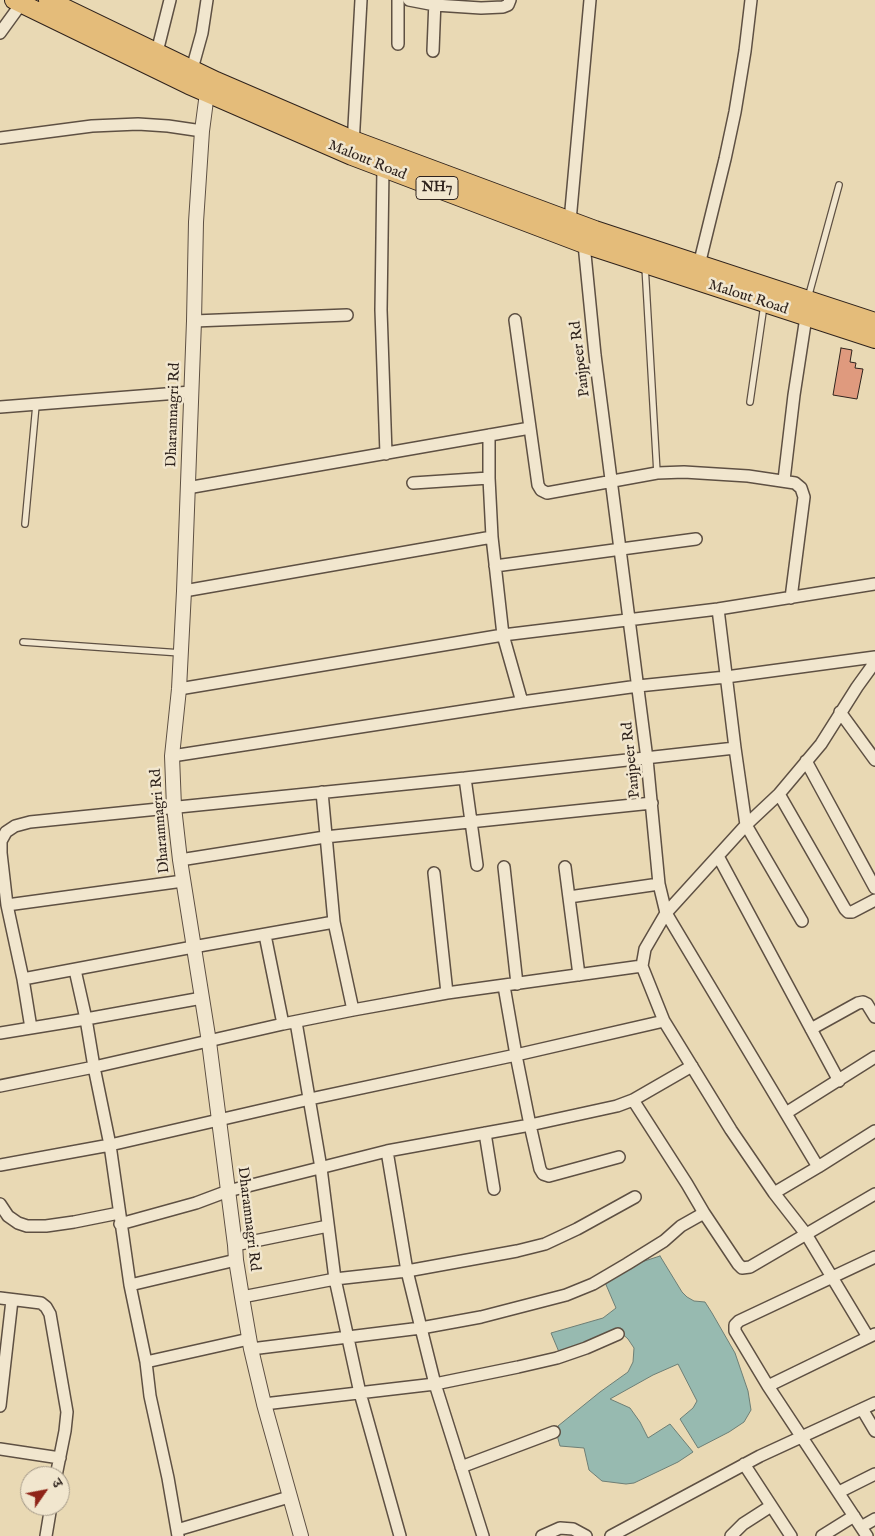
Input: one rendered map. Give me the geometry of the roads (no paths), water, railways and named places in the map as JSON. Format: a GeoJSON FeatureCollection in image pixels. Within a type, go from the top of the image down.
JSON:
{"type":"FeatureCollection","features":[{"type":"Feature","properties":{"kind":"highway","name":"Malout Road"},"geometry":{"type":"LineString","coordinates":[[48,0],[352,148],[383,168],[584,244],[764,303],[807,308],[875,322]]}},
{"type":"Feature","properties":{"kind":"highway","name":"Malout Road"},"geometry":{"type":"LineString","coordinates":[[17,2],[207,93],[352,148],[700,266],[807,308],[875,340]]}},
{"type":"Feature","properties":{"kind":"street"},"geometry":{"type":"LineString","coordinates":[[157,52],[170,0]]}},
{"type":"Feature","properties":{"kind":"street"},"geometry":{"type":"LineString","coordinates":[[192,69],[202,33],[207,0]]}},
{"type":"Feature","properties":{"kind":"street"},"geometry":{"type":"LineString","coordinates":[[352,148],[361,0]]}},
{"type":"Feature","properties":{"kind":"street"},"geometry":{"type":"LineString","coordinates":[[398,0],[398,44]]}},
{"type":"Feature","properties":{"kind":"street"},"geometry":{"type":"LineString","coordinates":[[409,0],[503,7],[508,5],[510,0]]}},
{"type":"Feature","properties":{"kind":"street"},"geometry":{"type":"LineString","coordinates":[[570,221],[590,0]]}},
{"type":"Feature","properties":{"kind":"street"},"geometry":{"type":"LineString","coordinates":[[700,266],[725,159],[745,51],[751,0]]}},
{"type":"Feature","properties":{"kind":"street"},"geometry":{"type":"LineString","coordinates":[[0,33],[17,2]]}},
{"type":"Feature","properties":{"kind":"street"},"geometry":{"type":"LineString","coordinates":[[433,51],[434,2]]}},
{"type":"Feature","properties":{"kind":"street","name":"Dharamnagri Rd"},"geometry":{"type":"LineString","coordinates":[[207,93],[202,131],[196,222],[180,689],[172,756],[174,807],[183,881],[209,1042],[236,1260],[250,1344],[264,1404],[301,1536]]}},
{"type":"Feature","properties":{"kind":"street"},"geometry":{"type":"LineString","coordinates":[[0,138],[92,126],[138,124],[202,131]]}},
{"type":"Feature","properties":{"kind":"street"},"geometry":{"type":"LineString","coordinates":[[383,168],[381,310],[386,454]]}},
{"type":"Feature","properties":{"kind":"street","name":"Panjpeer Rd"},"geometry":{"type":"LineString","coordinates":[[584,244],[595,355],[622,550],[647,759],[659,884],[666,913],[818,1166]]}},
{"type":"Feature","properties":{"kind":"street"},"geometry":{"type":"LineString","coordinates":[[784,480],[807,308]]}},
{"type":"Feature","properties":{"kind":"street"},"geometry":{"type":"LineString","coordinates":[[194,321],[347,315]]}},
{"type":"Feature","properties":{"kind":"street"},"geometry":{"type":"LineString","coordinates":[[515,320],[538,485],[541,490],[547,493],[657,473],[684,472],[717,473],[796,483],[802,488],[804,497],[791,598]]}},
{"type":"Feature","properties":{"kind":"street"},"geometry":{"type":"LineString","coordinates":[[0,407],[191,392]]}},
{"type":"Feature","properties":{"kind":"street"},"geometry":{"type":"LineString","coordinates":[[187,488],[530,428]]}},
{"type":"Feature","properties":{"kind":"street"},"geometry":{"type":"LineString","coordinates":[[489,435],[492,537],[502,635],[522,702]]}},
{"type":"Feature","properties":{"kind":"street"},"geometry":{"type":"LineString","coordinates":[[413,482],[489,478]]}},
{"type":"Feature","properties":{"kind":"street"},"geometry":{"type":"LineString","coordinates":[[184,591],[492,537]]}},
{"type":"Feature","properties":{"kind":"street"},"geometry":{"type":"LineString","coordinates":[[495,566],[696,539]]}},
{"type":"Feature","properties":{"kind":"street"},"geometry":{"type":"LineString","coordinates":[[180,689],[502,635],[718,609],[875,584]]}},
{"type":"Feature","properties":{"kind":"street"},"geometry":{"type":"LineString","coordinates":[[718,609],[746,825],[802,921]]}},
{"type":"Feature","properties":{"kind":"street"},"geometry":{"type":"LineString","coordinates":[[172,756],[522,702],[875,657]]}},
{"type":"Feature","properties":{"kind":"street"},"geometry":{"type":"LineString","coordinates":[[768,1386],[872,1335],[806,1234],[774,1192],[732,1130],[692,1066],[664,1021],[642,966],[645,949],[666,913],[746,825],[779,794],[821,744],[840,712],[875,662]]}},
{"type":"Feature","properties":{"kind":"street"},"geometry":{"type":"LineString","coordinates":[[840,712],[875,760]]}},
{"type":"Feature","properties":{"kind":"street"},"geometry":{"type":"LineString","coordinates":[[31,1028],[23,979],[5,911],[1,841],[6,832],[15,826],[30,822],[647,759],[735,748]]}},
{"type":"Feature","properties":{"kind":"street"},"geometry":{"type":"LineString","coordinates":[[806,761],[875,888]]}},
{"type":"Feature","properties":{"kind":"street"},"geometry":{"type":"LineString","coordinates":[[465,778],[477,865]]}},
{"type":"Feature","properties":{"kind":"street"},"geometry":{"type":"LineString","coordinates":[[322,792],[334,922],[353,1010]]}},
{"type":"Feature","properties":{"kind":"street"},"geometry":{"type":"LineString","coordinates":[[779,794],[845,909],[848,912],[852,912],[875,900]]}},
{"type":"Feature","properties":{"kind":"street"},"geometry":{"type":"LineString","coordinates":[[180,860],[325,838],[652,803]]}},
{"type":"Feature","properties":{"kind":"street"},"geometry":{"type":"LineString","coordinates":[[718,856],[839,1081]]}},
{"type":"Feature","properties":{"kind":"street"},"geometry":{"type":"LineString","coordinates":[[504,867],[517,984]]}},
{"type":"Feature","properties":{"kind":"street"},"geometry":{"type":"LineString","coordinates":[[565,867],[579,975]]}},
{"type":"Feature","properties":{"kind":"street"},"geometry":{"type":"LineString","coordinates":[[434,874],[447,993]]}},
{"type":"Feature","properties":{"kind":"street"},"geometry":{"type":"LineString","coordinates":[[5,911],[183,881]]}},
{"type":"Feature","properties":{"kind":"street"},"geometry":{"type":"LineString","coordinates":[[570,897],[659,884]]}},
{"type":"Feature","properties":{"kind":"street"},"geometry":{"type":"LineString","coordinates":[[23,979],[334,922]]}},
{"type":"Feature","properties":{"kind":"street"},"geometry":{"type":"LineString","coordinates":[[265,935],[283,1024]]}},
{"type":"Feature","properties":{"kind":"street"},"geometry":{"type":"LineString","coordinates":[[0,1086],[353,1010],[447,993],[642,966]]}},
{"type":"Feature","properties":{"kind":"street"},"geometry":{"type":"LineString","coordinates":[[76,970],[110,1145],[130,1285],[177,1533],[289,1497]]}},
{"type":"Feature","properties":{"kind":"street"},"geometry":{"type":"LineString","coordinates":[[504,986],[530,1125],[540,1169],[543,1174],[549,1176],[619,1157]]}},
{"type":"Feature","properties":{"kind":"street"},"geometry":{"type":"LineString","coordinates":[[0,1033],[202,998]]}},
{"type":"Feature","properties":{"kind":"street"},"geometry":{"type":"LineString","coordinates":[[812,1029],[858,1002],[868,1004],[875,1017]]}},
{"type":"Feature","properties":{"kind":"street"},"geometry":{"type":"LineString","coordinates":[[0,1165],[110,1145],[310,1098],[516,1055],[664,1021]]}},
{"type":"Feature","properties":{"kind":"street"},"geometry":{"type":"LineString","coordinates":[[296,1022],[321,1168],[335,1279],[360,1393],[400,1536]]}},
{"type":"Feature","properties":{"kind":"street"},"geometry":{"type":"LineString","coordinates":[[786,1113],[839,1081],[875,1056]]}},
{"type":"Feature","properties":{"kind":"street"},"geometry":{"type":"LineString","coordinates":[[0,1204],[8,1216],[18,1223],[27,1226],[46,1226],[120,1218],[196,1202],[228,1191],[387,1151],[530,1125],[617,1106],[633,1100],[692,1066]]}},
{"type":"Feature","properties":{"kind":"street"},"geometry":{"type":"LineString","coordinates":[[633,1100],[704,1213],[742,1268],[750,1267],[875,1194]]}},
{"type":"Feature","properties":{"kind":"street"},"geometry":{"type":"LineString","coordinates":[[774,1192],[875,1131]]}},
{"type":"Feature","properties":{"kind":"street"},"geometry":{"type":"LineString","coordinates":[[485,1133],[494,1189]]}},
{"type":"Feature","properties":{"kind":"street"},"geometry":{"type":"LineString","coordinates":[[387,1151],[407,1271],[421,1328],[435,1384],[483,1536]]}},
{"type":"Feature","properties":{"kind":"street"},"geometry":{"type":"LineString","coordinates":[[242,1297],[335,1279],[407,1271],[508,1253],[545,1244],[577,1229],[635,1197]]}},
{"type":"Feature","properties":{"kind":"street"},"geometry":{"type":"LineString","coordinates":[[146,1362],[250,1344],[347,1337],[421,1328],[481,1317],[566,1295],[593,1284],[664,1241],[681,1226],[704,1213]]}},
{"type":"Feature","properties":{"kind":"street"},"geometry":{"type":"LineString","coordinates":[[235,1245],[328,1226]]}},
{"type":"Feature","properties":{"kind":"street"},"geometry":{"type":"LineString","coordinates":[[875,1257],[739,1321],[735,1325],[735,1331],[768,1386],[864,1531],[875,1519]]}},
{"type":"Feature","properties":{"kind":"street"},"geometry":{"type":"LineString","coordinates":[[130,1285],[236,1260]]}},
{"type":"Feature","properties":{"kind":"street"},"geometry":{"type":"LineString","coordinates":[[0,1406],[6,1299],[41,1302],[46,1306],[50,1314],[67,1412],[58,1466]]}},
{"type":"Feature","properties":{"kind":"street"},"geometry":{"type":"LineString","coordinates":[[264,1404],[435,1384],[557,1358],[618,1334]]}},
{"type":"Feature","properties":{"kind":"street"},"geometry":{"type":"LineString","coordinates":[[611,1536],[744,1464],[875,1403]]}},
{"type":"Feature","properties":{"kind":"street"},"geometry":{"type":"LineString","coordinates":[[862,1409],[875,1431]]}},
{"type":"Feature","properties":{"kind":"street"},"geometry":{"type":"LineString","coordinates":[[461,1467],[554,1432]]}},
{"type":"Feature","properties":{"kind":"street"},"geometry":{"type":"LineString","coordinates":[[0,1450],[60,1458]]}},
{"type":"Feature","properties":{"kind":"street"},"geometry":{"type":"LineString","coordinates":[[744,1464],[791,1536]]}},
{"type":"Feature","properties":{"kind":"street"},"geometry":{"type":"LineString","coordinates":[[839,1492],[875,1474]]}},
{"type":"Feature","properties":{"kind":"street"},"geometry":{"type":"LineString","coordinates":[[731,1536],[744,1524],[771,1506]]}},
{"type":"Feature","properties":{"kind":"street"},"geometry":{"type":"LineString","coordinates":[[46,1536],[49,1516]]}},
{"type":"Feature","properties":{"kind":"street"},"geometry":{"type":"LineString","coordinates":[[822,1536],[854,1516]]}},
{"type":"Feature","properties":{"kind":"street"},"geometry":{"type":"LineString","coordinates":[[542,1536],[560,1528],[573,1529],[586,1536]]}},
{"type":"Feature","properties":{"kind":"lane"},"geometry":{"type":"LineString","coordinates":[[807,308],[839,185]]}},
{"type":"Feature","properties":{"kind":"lane"},"geometry":{"type":"LineString","coordinates":[[645,264],[657,473]]}},
{"type":"Feature","properties":{"kind":"lane"},"geometry":{"type":"LineString","coordinates":[[750,402],[764,303]]}},
{"type":"Feature","properties":{"kind":"lane"},"geometry":{"type":"LineString","coordinates":[[24,524],[36,405]]}},
{"type":"Feature","properties":{"kind":"lane"},"geometry":{"type":"LineString","coordinates":[[23,642],[181,653]]}},
{"type":"Feature","properties":{"kind":"water"},"geometry":{"type":"Polygon","coordinates":[[[660,1256],[682,1292],[694,1301],[705,1302],[712,1313],[735,1353],[748,1391],[751,1410],[744,1422],[698,1448],[680,1419],[693,1408],[697,1401],[678,1364],[653,1375],[610,1399],[630,1408],[648,1438],[670,1424],[693,1452],[678,1462],[634,1483],[602,1481],[589,1470],[584,1448],[560,1446],[557,1435],[558,1426],[628,1372],[633,1362],[634,1348],[618,1330],[571,1350],[559,1352],[551,1333],[603,1318],[616,1308],[604,1280],[626,1267],[660,1256]]]}}]}
